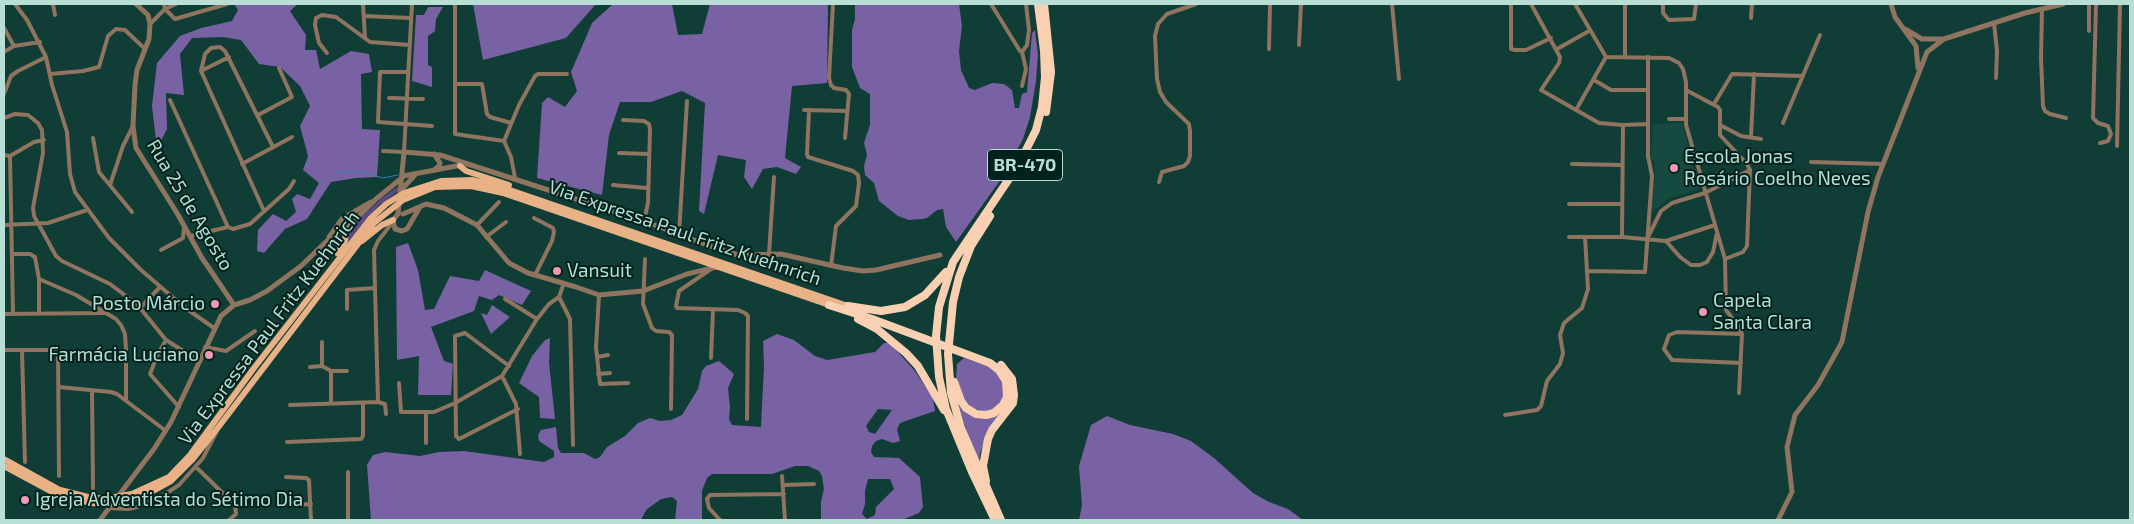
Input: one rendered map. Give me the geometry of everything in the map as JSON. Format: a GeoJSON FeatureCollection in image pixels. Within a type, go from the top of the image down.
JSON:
{"type":"FeatureCollection","features":[{"type":"Feature","properties":{"kind":"highway"},"geometry":{"type":"LineString","coordinates":[[1033,4],[1042,34]]}},
{"type":"Feature","properties":{"kind":"highway","name":"BR-470"},"geometry":{"type":"LineString","coordinates":[[995,520],[953,426],[942,396],[936,353],[939,307],[953,262],[1020,164],[1036,130],[1042,107],[1045,77],[1038,4]]}},
{"type":"Feature","properties":{"kind":"highway","name":"BR-470"},"geometry":{"type":"LineString","coordinates":[[1001,520],[974,462],[956,415],[948,354],[953,302],[965,260],[979,232],[1029,157],[1048,103],[1051,72],[1044,4]]}},
{"type":"Feature","properties":{"kind":"highway"},"geometry":{"type":"LineString","coordinates":[[1049,4],[1052,48],[1051,72]]}},
{"type":"Feature","properties":{"kind":"highway"},"geometry":{"type":"LineString","coordinates":[[848,306],[881,311],[905,307],[914,303],[935,286],[953,262]]}},
{"type":"Feature","properties":{"kind":"highway"},"geometry":{"type":"LineString","coordinates":[[829,305],[877,329],[906,353],[918,366],[953,426]]}},
{"type":"Feature","properties":{"kind":"highway"},"geometry":{"type":"LineString","coordinates":[[829,305],[1001,365],[1012,379],[1014,387],[1013,403],[992,430],[985,450],[983,466],[994,505]]}},
{"type":"Feature","properties":{"kind":"highway"},"geometry":{"type":"LineString","coordinates":[[848,306],[916,336]]}},
{"type":"Feature","properties":{"kind":"highway"},"geometry":{"type":"LineString","coordinates":[[948,354],[957,392],[966,408],[980,415],[994,412],[1003,405],[1007,397],[1006,381],[999,370],[990,363],[969,354]]}},
{"type":"Feature","properties":{"kind":"main road"},"geometry":{"type":"LineString","coordinates":[[460,166],[466,171],[495,179],[530,196]]}},
{"type":"Feature","properties":{"kind":"main road","name":"Via Expressa Paul Fritz Kuehnrich"},"geometry":{"type":"LineString","coordinates":[[132,496],[169,477],[185,461],[322,279],[370,219],[396,201],[442,181],[472,180],[530,196],[848,306]]}},
{"type":"Feature","properties":{"kind":"main road","name":"Via Expressa Paul Fritz Kuehnrich"},"geometry":{"type":"LineString","coordinates":[[416,191],[456,185],[484,188],[829,305]]}},
{"type":"Feature","properties":{"kind":"main road","name":"Via Expressa Paul Fritz Kuehnrich"},"geometry":{"type":"LineString","coordinates":[[4,466],[67,498],[91,503],[109,503],[160,488],[183,471],[220,425],[353,248],[396,201]]}},
{"type":"Feature","properties":{"kind":"main road"},"geometry":{"type":"LineString","coordinates":[[353,248],[382,225],[392,222]]}},
{"type":"Feature","properties":{"kind":"main road"},"geometry":{"type":"LineString","coordinates":[[322,279],[345,241],[346,230]]}},
{"type":"Feature","properties":{"kind":"main road","name":"Via Expressa Paul Fritz Kuehnrich"},"geometry":{"type":"LineString","coordinates":[[4,459],[50,486],[68,493],[109,503]]}},
{"type":"Feature","properties":{"kind":"street"},"geometry":{"type":"LineString","coordinates":[[15,4],[40,42],[46,57],[67,132],[72,182],[75,192],[109,238],[160,287],[214,328]]}},
{"type":"Feature","properties":{"kind":"street"},"geometry":{"type":"LineString","coordinates":[[53,4],[55,15]]}},
{"type":"Feature","properties":{"kind":"street"},"geometry":{"type":"LineString","coordinates":[[136,4],[148,15],[150,24]]}},
{"type":"Feature","properties":{"kind":"street"},"geometry":{"type":"LineString","coordinates":[[150,24],[165,6],[176,4]]}},
{"type":"Feature","properties":{"kind":"street"},"geometry":{"type":"LineString","coordinates":[[165,6],[175,19],[227,4]]}},
{"type":"Feature","properties":{"kind":"street"},"geometry":{"type":"LineString","coordinates":[[364,4],[365,38]]}},
{"type":"Feature","properties":{"kind":"street"},"geometry":{"type":"LineString","coordinates":[[401,214],[412,4]]}},
{"type":"Feature","properties":{"kind":"street"},"geometry":{"type":"LineString","coordinates":[[455,4],[455,134],[504,141]]}},
{"type":"Feature","properties":{"kind":"street"},"geometry":{"type":"LineString","coordinates":[[833,4],[830,78],[831,85],[834,88],[846,90],[849,94],[845,138]]}},
{"type":"Feature","properties":{"kind":"street"},"geometry":{"type":"LineString","coordinates":[[991,4],[1022,52],[1026,69],[1022,86]]}},
{"type":"Feature","properties":{"kind":"street"},"geometry":{"type":"LineString","coordinates":[[1022,52],[1028,45],[1026,4]]}},
{"type":"Feature","properties":{"kind":"street"},"geometry":{"type":"LineString","coordinates":[[1159,182],[1162,172],[1184,166],[1188,162],[1190,156],[1190,131],[1189,124],[1166,102],[1160,92],[1157,79],[1155,36],[1158,24],[1167,14],[1196,4]]}},
{"type":"Feature","properties":{"kind":"street"},"geometry":{"type":"LineString","coordinates":[[1269,49],[1270,4]]}},
{"type":"Feature","properties":{"kind":"street"},"geometry":{"type":"LineString","coordinates":[[1299,45],[1301,4]]}},
{"type":"Feature","properties":{"kind":"street"},"geometry":{"type":"LineString","coordinates":[[1392,4],[1399,79]]}},
{"type":"Feature","properties":{"kind":"street"},"geometry":{"type":"LineString","coordinates":[[1512,4],[1511,48],[1514,50],[1526,50],[1551,38]]}},
{"type":"Feature","properties":{"kind":"street"},"geometry":{"type":"LineString","coordinates":[[1531,4],[1560,57],[1559,63],[1541,90],[1599,123],[1623,125],[1648,124]]}},
{"type":"Feature","properties":{"kind":"street"},"geometry":{"type":"LineString","coordinates":[[1575,4],[1589,31],[1606,57]]}},
{"type":"Feature","properties":{"kind":"street"},"geometry":{"type":"LineString","coordinates":[[1625,4],[1625,56]]}},
{"type":"Feature","properties":{"kind":"street"},"geometry":{"type":"LineString","coordinates":[[1663,4],[1663,13],[1669,20],[1694,19],[1696,4]]}},
{"type":"Feature","properties":{"kind":"street"},"geometry":{"type":"LineString","coordinates":[[1751,18],[1752,4]]}},
{"type":"Feature","properties":{"kind":"street"},"geometry":{"type":"LineString","coordinates":[[1891,4],[1895,17],[1916,48],[1922,53],[1944,39],[2060,4]]}},
{"type":"Feature","properties":{"kind":"street"},"geometry":{"type":"LineString","coordinates":[[2089,4],[2089,30]]}},
{"type":"Feature","properties":{"kind":"street"},"geometry":{"type":"LineString","coordinates":[[2096,4],[2093,118],[2098,123],[2108,126],[2111,134],[2108,141],[2100,143]]}},
{"type":"Feature","properties":{"kind":"street"},"geometry":{"type":"LineString","coordinates":[[2117,146],[2120,4]]}},
{"type":"Feature","properties":{"kind":"street"},"geometry":{"type":"LineString","coordinates":[[2042,9],[2041,58],[2043,106],[2045,111],[2050,114],[2066,118]]}},
{"type":"Feature","properties":{"kind":"street"},"geometry":{"type":"LineString","coordinates":[[327,53],[319,43],[315,25],[318,16],[322,14],[336,17],[374,43],[410,45]]}},
{"type":"Feature","properties":{"kind":"street"},"geometry":{"type":"LineString","coordinates":[[364,16],[411,18]]}},
{"type":"Feature","properties":{"kind":"street"},"geometry":{"type":"LineString","coordinates":[[1994,23],[1997,51],[1996,78]]}},
{"type":"Feature","properties":{"kind":"street","name":"Rua 25 de Agosto"},"geometry":{"type":"LineString","coordinates":[[150,24],[145,49],[137,70],[133,103],[136,148],[184,225],[202,258],[234,305]]}},
{"type":"Feature","properties":{"kind":"street"},"geometry":{"type":"LineString","coordinates":[[4,28],[14,46]]}},
{"type":"Feature","properties":{"kind":"street"},"geometry":{"type":"LineString","coordinates":[[1778,520],[1792,492],[1787,447],[1790,430],[1795,415],[1818,385],[1842,342],[1868,212],[1883,164],[1930,43],[1903,28]]}},
{"type":"Feature","properties":{"kind":"street"},"geometry":{"type":"LineString","coordinates":[[50,74],[83,71],[99,67],[108,36],[116,29],[125,30],[145,49]]}},
{"type":"Feature","properties":{"kind":"street"},"geometry":{"type":"LineString","coordinates":[[1557,49],[1589,31]]}},
{"type":"Feature","properties":{"kind":"street"},"geometry":{"type":"LineString","coordinates":[[1784,123],[1820,35]]}},
{"type":"Feature","properties":{"kind":"street"},"geometry":{"type":"LineString","coordinates":[[1918,71],[1916,48],[1918,40],[1944,39]]}},
{"type":"Feature","properties":{"kind":"street"},"geometry":{"type":"LineString","coordinates":[[4,52],[14,46],[40,42]]}},
{"type":"Feature","properties":{"kind":"street"},"geometry":{"type":"LineString","coordinates":[[264,211],[201,70],[205,54],[211,48],[220,48],[229,57],[273,147]]}},
{"type":"Feature","properties":{"kind":"street"},"geometry":{"type":"LineString","coordinates":[[4,94],[12,76],[18,70],[46,57]]}},
{"type":"Feature","properties":{"kind":"street"},"geometry":{"type":"LineString","coordinates":[[201,70],[229,57]]}},
{"type":"Feature","properties":{"kind":"street"},"geometry":{"type":"LineString","coordinates":[[1606,57],[1669,58],[1679,63],[1685,72],[1686,125],[1725,259],[1726,310],[1742,334],[1739,393]]}},
{"type":"Feature","properties":{"kind":"street"},"geometry":{"type":"LineString","coordinates":[[1576,110],[1606,57]]}},
{"type":"Feature","properties":{"kind":"street"},"geometry":{"type":"LineString","coordinates":[[1587,271],[1645,272],[1652,176],[1648,156],[1648,57]]}},
{"type":"Feature","properties":{"kind":"street"},"geometry":{"type":"LineString","coordinates":[[258,115],[292,97],[279,68]]}},
{"type":"Feature","properties":{"kind":"street"},"geometry":{"type":"LineString","coordinates":[[408,72],[380,72],[377,120],[379,124],[432,126]]}},
{"type":"Feature","properties":{"kind":"street"},"geometry":{"type":"LineString","coordinates":[[515,178],[513,162],[504,141],[511,123],[535,76],[567,74]]}},
{"type":"Feature","properties":{"kind":"street"},"geometry":{"type":"LineString","coordinates":[[1714,104],[1732,74],[1802,76]]}},
{"type":"Feature","properties":{"kind":"street"},"geometry":{"type":"LineString","coordinates":[[1751,137],[1754,74]]}},
{"type":"Feature","properties":{"kind":"street"},"geometry":{"type":"LineString","coordinates":[[1594,80],[1612,90],[1648,90]]}},
{"type":"Feature","properties":{"kind":"street"},"geometry":{"type":"LineString","coordinates":[[455,84],[482,84],[487,114],[490,117],[511,123]]}},
{"type":"Feature","properties":{"kind":"street"},"geometry":{"type":"LineString","coordinates":[[1686,90],[1714,104],[1720,110],[1720,135],[1747,164],[1750,170],[1747,246],[1743,252],[1725,259]]}},
{"type":"Feature","properties":{"kind":"street"},"geometry":{"type":"LineString","coordinates":[[389,98],[423,99]]}},
{"type":"Feature","properties":{"kind":"street"},"geometry":{"type":"LineString","coordinates":[[170,100],[228,226],[233,230],[250,224],[289,188],[294,181]]}},
{"type":"Feature","properties":{"kind":"street"},"geometry":{"type":"LineString","coordinates":[[679,234],[687,101]]}},
{"type":"Feature","properties":{"kind":"street"},"geometry":{"type":"LineString","coordinates":[[831,266],[836,226],[856,206],[859,183],[858,175],[853,171],[808,157],[807,110],[848,112]]}},
{"type":"Feature","properties":{"kind":"street"},"geometry":{"type":"LineString","coordinates":[[4,118],[15,114],[28,114],[38,123],[44,140],[33,201],[34,216],[59,258],[110,284],[140,308],[166,340],[199,361]]}},
{"type":"Feature","properties":{"kind":"street"},"geometry":{"type":"LineString","coordinates":[[1669,119],[1686,119]]}},
{"type":"Feature","properties":{"kind":"street"},"geometry":{"type":"LineString","coordinates":[[623,120],[644,121],[649,124],[648,188],[644,221]]}},
{"type":"Feature","properties":{"kind":"street"},"geometry":{"type":"LineString","coordinates":[[1622,237],[1623,125]]}},
{"type":"Feature","properties":{"kind":"street"},"geometry":{"type":"LineString","coordinates":[[1720,125],[1741,136],[1761,139]]}},
{"type":"Feature","properties":{"kind":"street"},"geometry":{"type":"LineString","coordinates":[[110,185],[123,146],[134,126]]}},
{"type":"Feature","properties":{"kind":"street"},"geometry":{"type":"LineString","coordinates":[[242,164],[292,137]]}},
{"type":"Feature","properties":{"kind":"street"},"geometry":{"type":"LineString","coordinates":[[93,138],[99,172],[132,212]]}},
{"type":"Feature","properties":{"kind":"street"},"geometry":{"type":"LineString","coordinates":[[4,155],[10,156],[34,142],[44,140]]}},
{"type":"Feature","properties":{"kind":"street"},"geometry":{"type":"LineString","coordinates":[[383,151],[434,153],[448,157],[644,221],[738,255],[769,254],[802,258],[831,266],[863,271],[876,270],[940,255]]}},
{"type":"Feature","properties":{"kind":"street"},"geometry":{"type":"LineString","coordinates":[[432,171],[440,163],[434,153]]}},
{"type":"Feature","properties":{"kind":"street"},"geometry":{"type":"LineString","coordinates":[[619,153],[648,154]]}},
{"type":"Feature","properties":{"kind":"street"},"geometry":{"type":"LineString","coordinates":[[10,156],[13,313]]}},
{"type":"Feature","properties":{"kind":"street"},"geometry":{"type":"LineString","coordinates":[[448,157],[460,166]]}},
{"type":"Feature","properties":{"kind":"street"},"geometry":{"type":"LineString","coordinates":[[1811,162],[1883,164]]}},
{"type":"Feature","properties":{"kind":"street"},"geometry":{"type":"LineString","coordinates":[[1572,164],[1622,165]]}},
{"type":"Feature","properties":{"kind":"street"},"geometry":{"type":"LineString","coordinates":[[100,520],[109,503],[166,431],[179,407],[214,328],[227,310],[234,305],[250,300],[267,291],[301,266],[332,236],[346,230],[376,199],[403,176],[471,165]]}},
{"type":"Feature","properties":{"kind":"street"},"geometry":{"type":"LineString","coordinates":[[1647,238],[1661,212],[1672,203],[1705,193],[1750,170]]}},
{"type":"Feature","properties":{"kind":"street"},"geometry":{"type":"LineString","coordinates":[[402,188],[416,174]]}},
{"type":"Feature","properties":{"kind":"street"},"geometry":{"type":"LineString","coordinates":[[769,254],[774,177]]}},
{"type":"Feature","properties":{"kind":"street"},"geometry":{"type":"LineString","coordinates":[[392,186],[398,185],[402,188]]}},
{"type":"Feature","properties":{"kind":"street"},"geometry":{"type":"LineString","coordinates":[[613,185],[648,188]]}},
{"type":"Feature","properties":{"kind":"street"},"geometry":{"type":"LineString","coordinates":[[326,243],[337,224],[348,214],[376,199]]}},
{"type":"Feature","properties":{"kind":"street"},"geometry":{"type":"LineString","coordinates":[[477,225],[499,202]]}},
{"type":"Feature","properties":{"kind":"street"},"geometry":{"type":"LineString","coordinates":[[1569,204],[1622,204]]}},
{"type":"Feature","properties":{"kind":"street"},"geometry":{"type":"LineString","coordinates":[[378,402],[374,250],[378,241],[392,222],[401,214],[420,207],[436,205],[477,225],[509,264],[535,275],[599,295],[643,291],[678,277],[720,267]]}},
{"type":"Feature","properties":{"kind":"street"},"geometry":{"type":"LineString","coordinates":[[386,231],[395,229],[405,230],[420,207]]}},
{"type":"Feature","properties":{"kind":"street"},"geometry":{"type":"LineString","coordinates":[[4,225],[48,223],[87,210]]}},
{"type":"Feature","properties":{"kind":"street"},"geometry":{"type":"LineString","coordinates":[[346,230],[348,214]]}},
{"type":"Feature","properties":{"kind":"street"},"geometry":{"type":"LineString","coordinates":[[401,214],[408,218],[410,223]]}},
{"type":"Feature","properties":{"kind":"street"},"geometry":{"type":"LineString","coordinates":[[534,218],[553,228],[554,232],[535,275]]}},
{"type":"Feature","properties":{"kind":"street"},"geometry":{"type":"LineString","coordinates":[[392,222],[395,229]]}},
{"type":"Feature","properties":{"kind":"street"},"geometry":{"type":"LineString","coordinates":[[486,237],[506,222]]}},
{"type":"Feature","properties":{"kind":"street"},"geometry":{"type":"LineString","coordinates":[[161,250],[184,237],[184,225]]}},
{"type":"Feature","properties":{"kind":"street"},"geometry":{"type":"LineString","coordinates":[[1569,237],[1622,237],[1666,240],[1715,225]]}},
{"type":"Feature","properties":{"kind":"street"},"geometry":{"type":"LineString","coordinates":[[190,236],[228,226]]}},
{"type":"Feature","properties":{"kind":"street"},"geometry":{"type":"LineString","coordinates":[[1666,240],[1680,257],[1691,265],[1700,265],[1707,262],[1714,252],[1717,232]]}},
{"type":"Feature","properties":{"kind":"street"},"geometry":{"type":"LineString","coordinates":[[332,236],[341,236],[345,241]]}},
{"type":"Feature","properties":{"kind":"street"},"geometry":{"type":"LineString","coordinates":[[1505,415],[1537,410],[1540,406],[1545,386],[1562,360],[1563,353],[1560,335],[1564,323],[1582,308],[1587,296],[1585,236]]}},
{"type":"Feature","properties":{"kind":"street"},"geometry":{"type":"LineString","coordinates":[[12,254],[34,255],[39,279],[39,313]]}},
{"type":"Feature","properties":{"kind":"street"},"geometry":{"type":"LineString","coordinates":[[645,259],[643,304],[652,328],[656,331],[668,332],[672,335],[671,409]]}},
{"type":"Feature","properties":{"kind":"street"},"geometry":{"type":"LineString","coordinates":[[710,269],[678,291],[675,303],[678,308],[738,310],[745,312],[748,316],[747,419]]}},
{"type":"Feature","properties":{"kind":"street"},"geometry":{"type":"LineString","coordinates":[[39,279],[76,295],[116,318],[125,334],[126,400]]}},
{"type":"Feature","properties":{"kind":"street"},"geometry":{"type":"LineString","coordinates":[[399,383],[401,412],[426,413],[440,411],[502,376],[538,319],[549,304],[559,297],[564,284]]}},
{"type":"Feature","properties":{"kind":"street"},"geometry":{"type":"LineString","coordinates":[[140,308],[160,287]]}},
{"type":"Feature","properties":{"kind":"street"},"geometry":{"type":"LineString","coordinates":[[347,309],[347,290],[375,288]]}},
{"type":"Feature","properties":{"kind":"street"},"geometry":{"type":"LineString","coordinates":[[599,295],[597,357],[600,384],[628,383]]}},
{"type":"Feature","properties":{"kind":"street"},"geometry":{"type":"LineString","coordinates":[[559,297],[570,319],[573,444]]}},
{"type":"Feature","properties":{"kind":"street"},"geometry":{"type":"LineString","coordinates":[[505,299],[538,319]]}},
{"type":"Feature","properties":{"kind":"street"},"geometry":{"type":"LineString","coordinates":[[711,358],[713,310]]}},
{"type":"Feature","properties":{"kind":"street"},"geometry":{"type":"LineString","coordinates":[[4,314],[106,313]]}},
{"type":"Feature","properties":{"kind":"street"},"geometry":{"type":"LineString","coordinates":[[205,348],[226,351],[256,331]]}},
{"type":"Feature","properties":{"kind":"street"},"geometry":{"type":"LineString","coordinates":[[1741,364],[1672,360],[1664,349],[1669,335],[1677,332],[1742,334]]}},
{"type":"Feature","properties":{"kind":"street"},"geometry":{"type":"LineString","coordinates":[[509,366],[465,333],[455,336],[456,436],[459,439],[518,409]]}},
{"type":"Feature","properties":{"kind":"street"},"geometry":{"type":"LineString","coordinates":[[166,340],[150,374],[179,407]]}},
{"type":"Feature","properties":{"kind":"street"},"geometry":{"type":"LineString","coordinates":[[322,342],[322,366]]}},
{"type":"Feature","properties":{"kind":"street"},"geometry":{"type":"LineString","coordinates":[[4,350],[56,350],[59,387],[59,476]]}},
{"type":"Feature","properties":{"kind":"street"},"geometry":{"type":"LineString","coordinates":[[22,350],[26,462]]}},
{"type":"Feature","properties":{"kind":"street"},"geometry":{"type":"LineString","coordinates":[[597,357],[608,355]]}},
{"type":"Feature","properties":{"kind":"street"},"geometry":{"type":"LineString","coordinates":[[310,367],[322,366],[330,371],[347,370]]}},
{"type":"Feature","properties":{"kind":"street"},"geometry":{"type":"LineString","coordinates":[[330,371],[331,403]]}},
{"type":"Feature","properties":{"kind":"street"},"geometry":{"type":"LineString","coordinates":[[598,374],[610,373]]}},
{"type":"Feature","properties":{"kind":"street"},"geometry":{"type":"LineString","coordinates":[[502,376],[518,409],[520,454]]}},
{"type":"Feature","properties":{"kind":"street"},"geometry":{"type":"LineString","coordinates":[[59,387],[111,392],[126,400],[166,431]]}},
{"type":"Feature","properties":{"kind":"street"},"geometry":{"type":"LineString","coordinates":[[92,391],[93,488]]}},
{"type":"Feature","properties":{"kind":"street"},"geometry":{"type":"LineString","coordinates":[[290,405],[378,402],[385,404],[386,414]]}},
{"type":"Feature","properties":{"kind":"street"},"geometry":{"type":"LineString","coordinates":[[287,442],[361,440],[363,436],[363,403]]}},
{"type":"Feature","properties":{"kind":"street"},"geometry":{"type":"LineString","coordinates":[[426,413],[426,443]]}},
{"type":"Feature","properties":{"kind":"street"},"geometry":{"type":"LineString","coordinates":[[109,503],[128,509],[162,496],[178,485],[196,467],[210,446],[220,425]]}},
{"type":"Feature","properties":{"kind":"street"},"geometry":{"type":"LineString","coordinates":[[196,467],[235,505],[236,514],[228,520]]}},
{"type":"Feature","properties":{"kind":"street"},"geometry":{"type":"LineString","coordinates":[[348,472],[348,520]]}},
{"type":"Feature","properties":{"kind":"street"},"geometry":{"type":"LineString","coordinates":[[782,476],[785,520]]}},
{"type":"Feature","properties":{"kind":"street"},"geometry":{"type":"LineString","coordinates":[[286,477],[306,478],[309,480],[311,520]]}},
{"type":"Feature","properties":{"kind":"street"},"geometry":{"type":"LineString","coordinates":[[783,485],[814,484]]}},
{"type":"Feature","properties":{"kind":"street"},"geometry":{"type":"LineString","coordinates":[[720,520],[709,508],[707,499],[710,494],[784,494]]}},
{"type":"Feature","properties":{"kind":"street"},"geometry":{"type":"LineString","coordinates":[[296,505],[311,504]]}},
{"type":"Feature","properties":{"kind":"shaded area"},"geometry":{"type":"Polygon","coordinates":[[[234,4],[298,4],[290,11],[306,35],[305,50],[316,50],[320,69],[351,51],[369,54],[372,72],[361,74],[362,129],[380,130],[377,177],[331,182],[307,219],[285,229],[264,253],[257,251],[258,230],[273,214],[286,221],[296,212],[292,199],[297,194],[310,199],[319,183],[303,170],[308,156],[300,126],[310,106],[300,86],[280,67],[259,64],[241,40],[223,37],[192,38],[180,54],[184,95],[166,93],[167,129],[157,149],[152,106],[157,63],[180,36],[201,28],[232,21],[238,10],[234,4]]]}},
{"type":"Feature","properties":{"kind":"shaded area"},"geometry":{"type":"Polygon","coordinates":[[[473,4],[596,4],[566,38],[483,60],[473,4]]]}},
{"type":"Feature","properties":{"kind":"shaded area"},"geometry":{"type":"Polygon","coordinates":[[[613,4],[672,4],[678,35],[702,34],[710,4],[828,4],[827,83],[792,86],[785,158],[801,167],[796,174],[777,167],[763,169],[752,189],[744,177],[746,160],[718,155],[704,214],[699,211],[705,103],[682,91],[651,102],[620,102],[609,135],[602,195],[537,178],[542,103],[548,97],[565,107],[577,91],[571,72],[592,23],[613,4]]]}},
{"type":"Feature","properties":{"kind":"shaded area"},"geometry":{"type":"Polygon","coordinates":[[[855,4],[959,4],[962,26],[959,51],[961,70],[969,88],[975,90],[992,83],[1004,84],[1012,90],[1015,108],[1019,108],[1022,94],[1027,92],[1032,33],[1035,30],[1038,55],[1036,81],[1030,117],[1023,139],[999,182],[956,242],[946,227],[943,209],[937,210],[927,218],[922,219],[909,220],[898,216],[879,201],[874,183],[865,175],[864,166],[867,155],[864,143],[870,125],[870,94],[860,88],[852,67],[852,30],[855,19],[855,4]]]}},
{"type":"Feature","properties":{"kind":"shaded area"},"geometry":{"type":"Polygon","coordinates":[[[428,7],[443,7],[436,19],[435,31],[428,36],[428,65],[432,67],[432,87],[412,81],[416,15],[424,15],[428,7]]]}},
{"type":"Feature","properties":{"kind":"shaded area","name":"Escola Jonas Rosário Coelho Neves"},"geometry":{"type":"Polygon","coordinates":[[[1682,122],[1699,189],[1668,199],[1651,212],[1655,175],[1655,161],[1651,159],[1653,125],[1682,122]]]}},
{"type":"Feature","properties":{"kind":"shaded area"},"geometry":{"type":"Polygon","coordinates":[[[397,187],[400,190],[379,205],[347,243],[348,230],[382,198],[397,187]]]}},
{"type":"Feature","properties":{"kind":"shaded area"},"geometry":{"type":"Polygon","coordinates":[[[408,243],[418,270],[425,310],[434,309],[450,276],[479,281],[485,270],[531,291],[522,305],[499,295],[492,300],[479,296],[474,311],[431,327],[444,361],[453,364],[451,395],[418,395],[419,356],[397,360],[396,247],[408,243]]]}},
{"type":"Feature","properties":{"kind":"shaded area"},"geometry":{"type":"Polygon","coordinates":[[[492,305],[510,317],[491,334],[481,313],[487,315],[492,305]]]}},
{"type":"Feature","properties":{"kind":"shaded area"},"geometry":{"type":"Polygon","coordinates":[[[777,334],[794,340],[815,356],[827,360],[875,352],[884,343],[890,343],[915,371],[933,398],[935,411],[900,423],[897,429],[900,441],[893,443],[882,439],[876,441],[872,446],[871,452],[874,457],[899,458],[920,477],[923,507],[919,513],[902,520],[821,520],[821,501],[824,489],[822,476],[819,471],[808,466],[795,466],[772,474],[712,474],[707,478],[702,491],[702,520],[675,520],[677,501],[672,497],[661,499],[646,510],[641,520],[371,520],[367,465],[373,455],[385,452],[420,456],[439,452],[464,451],[544,462],[554,457],[554,451],[539,441],[538,435],[541,430],[556,427],[558,448],[561,453],[584,453],[595,459],[600,457],[607,447],[625,436],[638,423],[650,418],[660,421],[671,420],[682,415],[698,389],[702,371],[706,366],[719,361],[734,374],[728,388],[729,419],[732,425],[761,427],[764,366],[763,341],[777,334]],[[878,409],[866,426],[869,432],[875,434],[892,410],[878,409]],[[868,479],[862,514],[867,519],[875,515],[876,507],[894,489],[890,479],[868,479]]]}},
{"type":"Feature","properties":{"kind":"shaded area"},"geometry":{"type":"Polygon","coordinates":[[[550,338],[549,363],[555,419],[540,418],[539,397],[519,383],[532,356],[545,340],[550,338]]]}},
{"type":"Feature","properties":{"kind":"shaded area"},"geometry":{"type":"Polygon","coordinates":[[[964,358],[988,366],[1004,380],[1002,402],[992,411],[972,408],[964,403],[956,380],[957,364],[964,358]]]}},
{"type":"Feature","properties":{"kind":"shaded area"},"geometry":{"type":"Polygon","coordinates":[[[1010,390],[1011,401],[988,432],[980,453],[979,462],[970,442],[958,405],[972,415],[994,415],[1010,390]]]}},
{"type":"Feature","properties":{"kind":"shaded area"},"geometry":{"type":"Polygon","coordinates":[[[1107,416],[1130,425],[1173,434],[1191,441],[1214,458],[1253,493],[1269,502],[1288,509],[1303,520],[1079,520],[1082,505],[1079,466],[1091,425],[1107,416]]]}},
{"type":"Feature","properties":{"kind":"waterway"},"geometry":{"type":"LineString","coordinates":[[338,173],[358,171],[383,178],[398,175]]}},
{"type":"Feature","properties":{"kind":"place","name":"Escola Jonas Rosário Coelho Neves"},"geometry":{"type":"Point","coordinates":[1674,168]}},
{"type":"Feature","properties":{"kind":"place","name":"Vansuit"},"geometry":{"type":"Point","coordinates":[557,271]}},
{"type":"Feature","properties":{"kind":"place","name":"Posto Márcio"},"geometry":{"type":"Point","coordinates":[215,304]}},
{"type":"Feature","properties":{"kind":"place","name":"Capela Santa Clara"},"geometry":{"type":"Point","coordinates":[1703,312]}},
{"type":"Feature","properties":{"kind":"place","name":"Farmácia Luciano"},"geometry":{"type":"Point","coordinates":[209,355]}},
{"type":"Feature","properties":{"kind":"place","name":"Igreja Adventista do Sétimo Dia"},"geometry":{"type":"Point","coordinates":[25,500]}}]}
